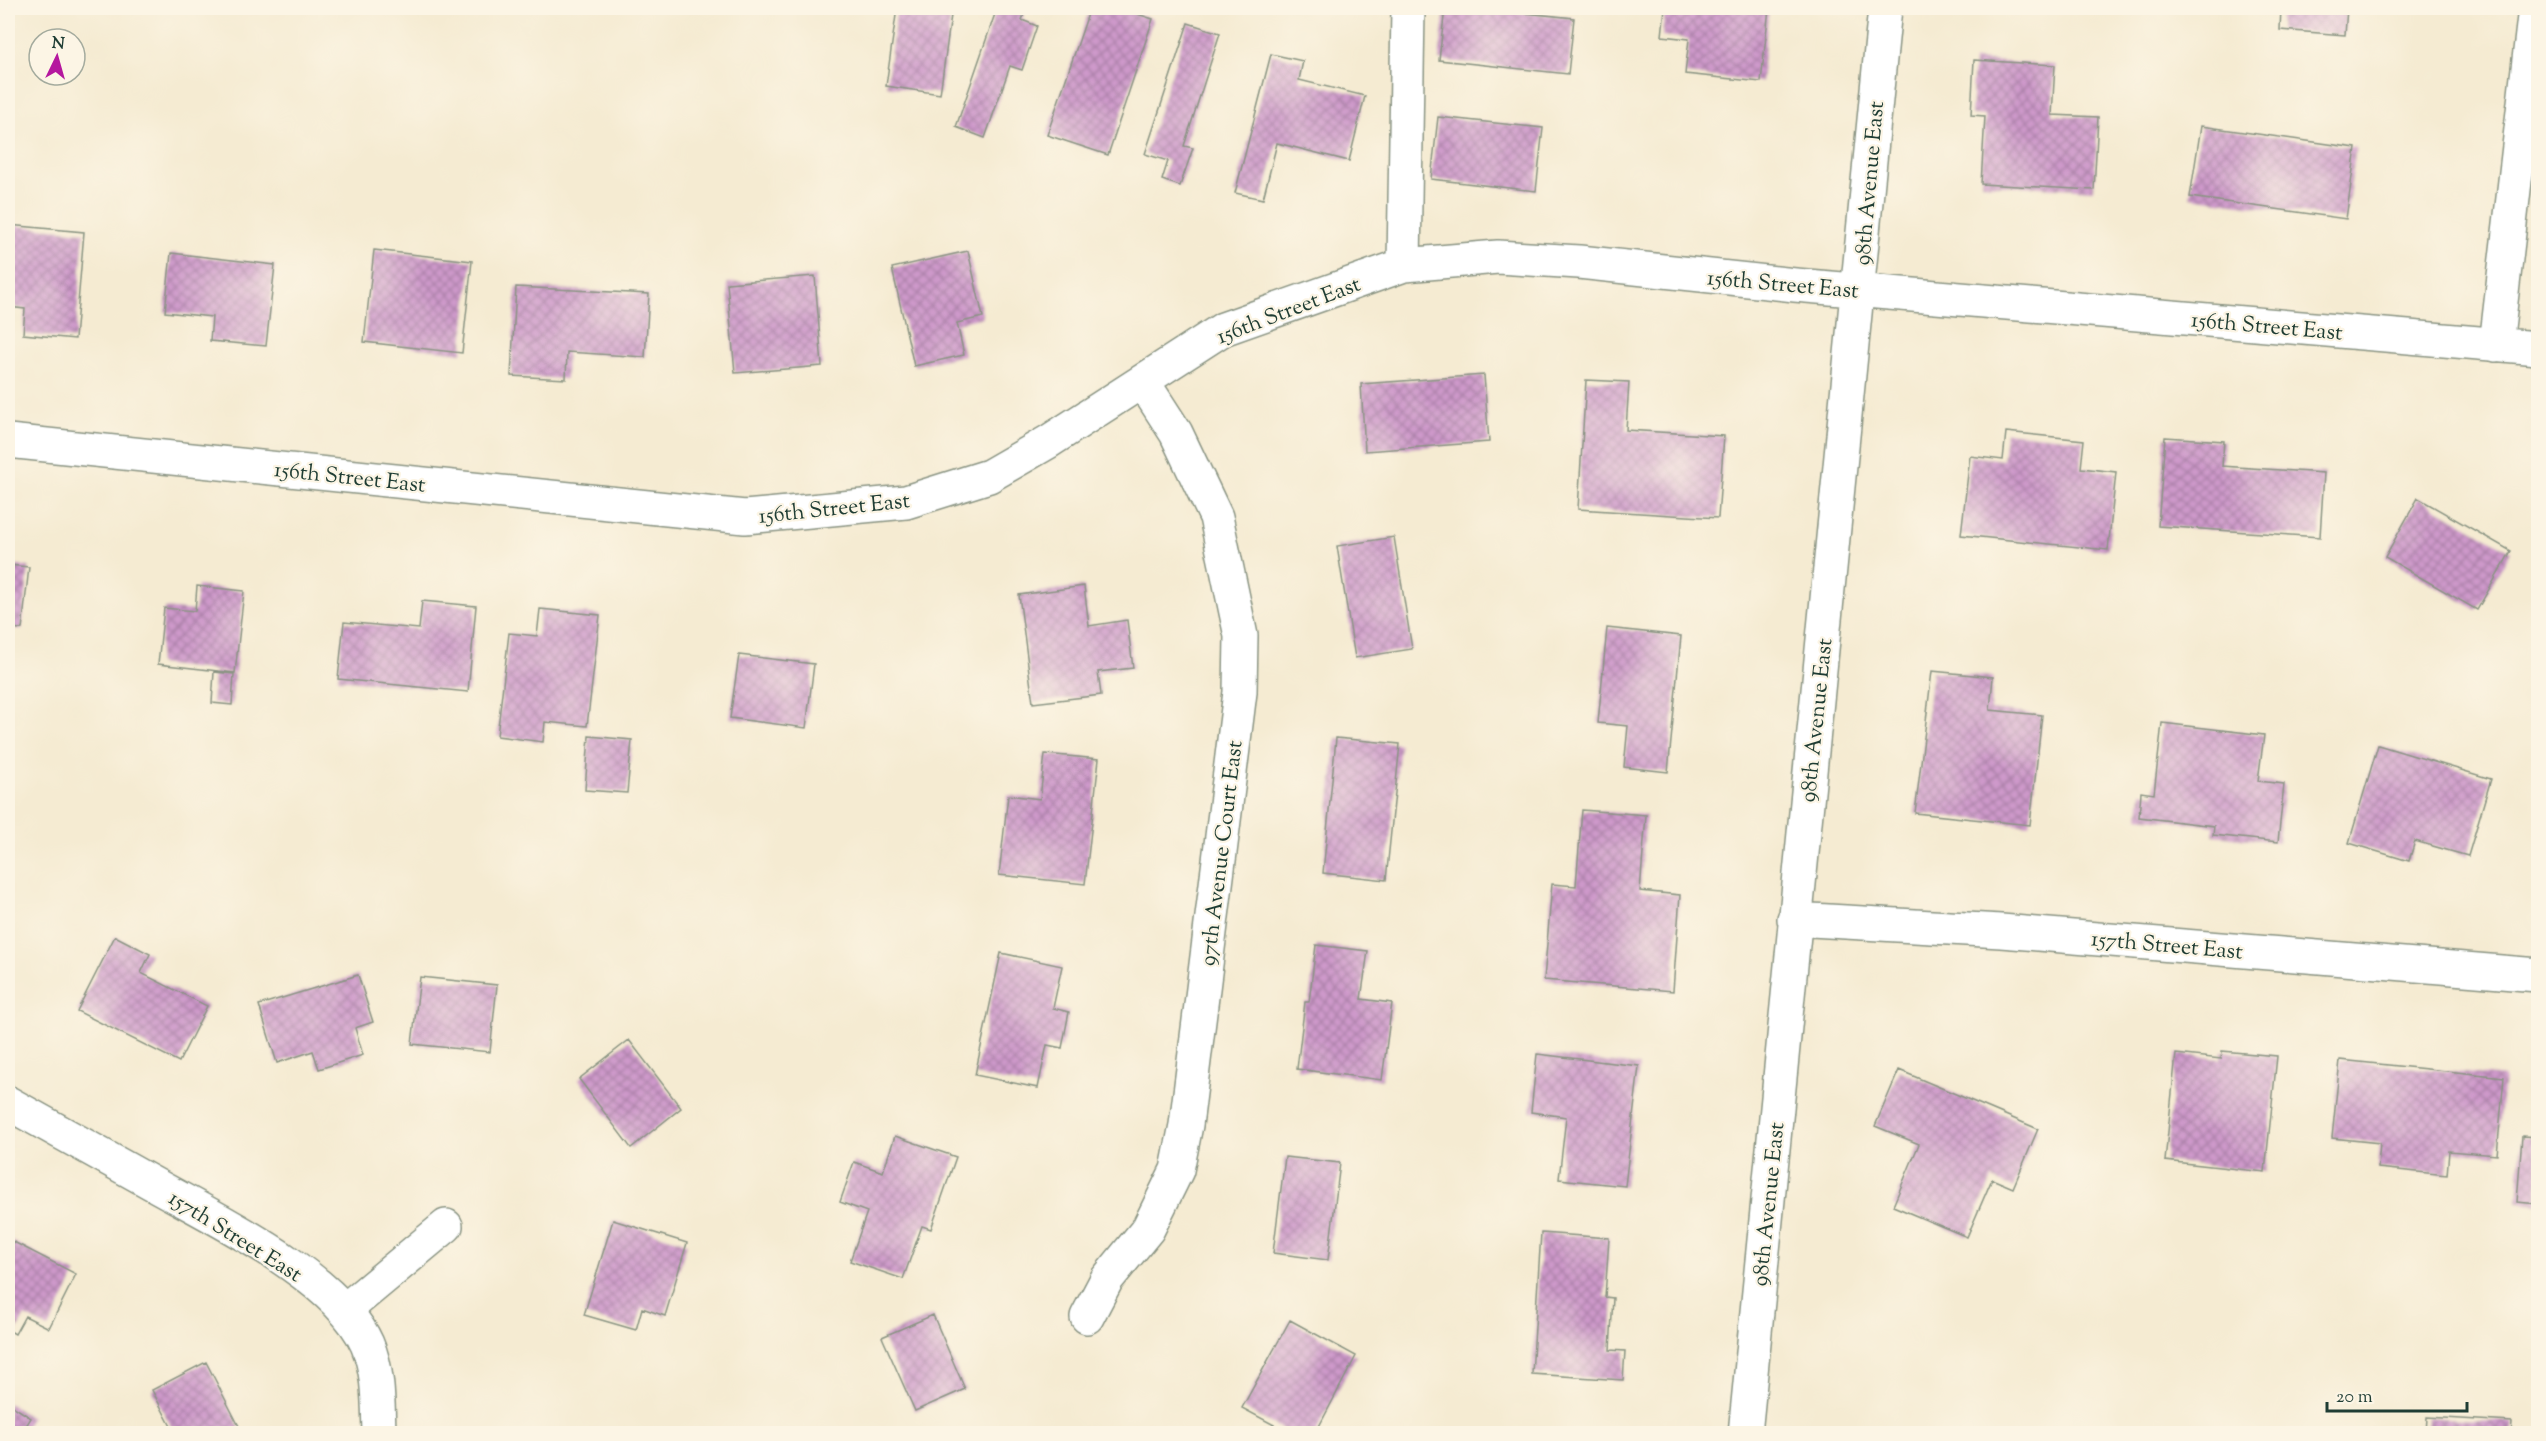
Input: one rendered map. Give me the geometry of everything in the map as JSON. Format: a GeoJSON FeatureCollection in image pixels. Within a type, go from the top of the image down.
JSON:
{"type":"FeatureCollection","features":[{"type":"Feature","properties":{"kind":"street"},"geometry":{"type":"LineString","coordinates":[[1404,265],[1408,8]]}},
{"type":"Feature","properties":{"kind":"street","name":"98th Avenue East"},"geometry":{"type":"LineString","coordinates":[[1745,1434],[1885,8]]}},
{"type":"Feature","properties":{"kind":"street"},"geometry":{"type":"LineString","coordinates":[[2496,345],[2535,8]]}},
{"type":"Feature","properties":{"kind":"street","name":"156th Street East"},"geometry":{"type":"LineString","coordinates":[[8,441],[745,517],[906,502],[989,476],[1048,442],[1223,329],[1404,265],[1498,257],[1579,262],[1858,290],[2538,348]]}},
{"type":"Feature","properties":{"kind":"street","name":"97th Avenue Court East"},"geometry":{"type":"LineString","coordinates":[[1087,1317],[1107,1279],[1148,1229],[1177,1170],[1186,1125],[1240,692],[1241,636],[1216,517],[1176,433],[1143,382]]}},
{"type":"Feature","properties":{"kind":"street","name":"157th Street East"},"geometry":{"type":"LineString","coordinates":[[1794,919],[2001,930],[2538,975]]}},
{"type":"Feature","properties":{"kind":"street","name":"157th Street East"},"geometry":{"type":"LineString","coordinates":[[8,1103],[259,1243],[329,1293],[345,1310],[367,1343],[377,1380],[379,1434]]}},
{"type":"Feature","properties":{"kind":"street"},"geometry":{"type":"LineString","coordinates":[[345,1310],[446,1226]]}},
{"type":"Feature","properties":{"kind":"building"},"geometry":{"type":"Polygon","coordinates":[[[897,8],[952,8],[940,94],[886,86],[897,8]]]}},
{"type":"Feature","properties":{"kind":"building"},"geometry":{"type":"Polygon","coordinates":[[[997,8],[1026,8],[1022,20],[1037,26],[1022,70],[1010,66],[985,138],[956,127],[997,8]]]}},
{"type":"Feature","properties":{"kind":"building"},"geometry":{"type":"Polygon","coordinates":[[[1090,8],[1119,8],[1153,19],[1108,155],[1047,135],[1090,8]]]}},
{"type":"Feature","properties":{"kind":"building"},"geometry":{"type":"Polygon","coordinates":[[[1445,8],[1477,8],[1574,18],[1568,74],[1439,60],[1445,8]]]}},
{"type":"Feature","properties":{"kind":"building"},"geometry":{"type":"Polygon","coordinates":[[[1665,8],[1769,8],[1761,82],[1685,74],[1689,39],[1662,36],[1665,8]]]}},
{"type":"Feature","properties":{"kind":"building"},"geometry":{"type":"Polygon","coordinates":[[[1986,8],[2051,8],[2050,13],[1986,8]]]}},
{"type":"Feature","properties":{"kind":"building"},"geometry":{"type":"Polygon","coordinates":[[[2281,8],[2347,8],[2345,35],[2280,30],[2281,8]]]}},
{"type":"Feature","properties":{"kind":"building"},"geometry":{"type":"Polygon","coordinates":[[[1188,23],[1220,33],[1184,146],[1193,148],[1180,186],[1162,180],[1168,161],[1145,154],[1188,23]]]}},
{"type":"Feature","properties":{"kind":"building"},"geometry":{"type":"Polygon","coordinates":[[[1271,54],[1303,61],[1299,80],[1365,96],[1349,161],[1277,143],[1263,199],[1235,193],[1271,54]]]}},
{"type":"Feature","properties":{"kind":"building"},"geometry":{"type":"Polygon","coordinates":[[[1974,60],[2055,65],[2052,115],[2098,117],[2094,190],[1981,184],[1985,116],[1971,115],[1974,60]]]}},
{"type":"Feature","properties":{"kind":"building"},"geometry":{"type":"Polygon","coordinates":[[[1438,117],[1543,128],[1536,191],[1431,179],[1438,117]]]}},
{"type":"Feature","properties":{"kind":"building"},"geometry":{"type":"Polygon","coordinates":[[[2201,126],[2356,148],[2346,219],[2190,197],[2201,126]]]}},
{"type":"Feature","properties":{"kind":"building"},"geometry":{"type":"Polygon","coordinates":[[[8,225],[84,232],[75,339],[23,334],[25,309],[8,307],[8,225]]]}},
{"type":"Feature","properties":{"kind":"building"},"geometry":{"type":"Polygon","coordinates":[[[374,250],[472,261],[462,353],[364,342],[374,250]]]}},
{"type":"Feature","properties":{"kind":"building"},"geometry":{"type":"Polygon","coordinates":[[[968,251],[983,317],[957,323],[964,355],[914,366],[892,268],[968,251]]]}},
{"type":"Feature","properties":{"kind":"building"},"geometry":{"type":"Polygon","coordinates":[[[171,253],[275,265],[266,346],[210,341],[212,317],[165,312],[171,253]]]}},
{"type":"Feature","properties":{"kind":"building"},"geometry":{"type":"Polygon","coordinates":[[[815,276],[822,366],[735,373],[727,283],[815,276]]]}},
{"type":"Feature","properties":{"kind":"building"},"geometry":{"type":"Polygon","coordinates":[[[516,287],[649,294],[645,357],[567,352],[566,379],[511,376],[516,287]]]}},
{"type":"Feature","properties":{"kind":"building"},"geometry":{"type":"Polygon","coordinates":[[[1484,375],[1489,442],[1365,451],[1361,384],[1484,375]]]}},
{"type":"Feature","properties":{"kind":"building"},"geometry":{"type":"Polygon","coordinates":[[[1586,380],[1629,382],[1626,430],[1724,436],[1718,518],[1578,509],[1586,380]]]}},
{"type":"Feature","properties":{"kind":"building"},"geometry":{"type":"Polygon","coordinates":[[[2006,432],[2084,440],[2081,468],[2116,472],[2108,550],[1961,535],[1970,456],[2003,460],[2006,432]]]}},
{"type":"Feature","properties":{"kind":"building"},"geometry":{"type":"Polygon","coordinates":[[[2165,437],[2224,441],[2222,466],[2324,473],[2320,537],[2158,526],[2165,437]]]}},
{"type":"Feature","properties":{"kind":"building"},"geometry":{"type":"Polygon","coordinates":[[[2418,498],[2511,551],[2477,610],[2385,557],[2418,498]]]}},
{"type":"Feature","properties":{"kind":"building"},"geometry":{"type":"Polygon","coordinates":[[[1394,537],[1412,649],[1355,658],[1337,546],[1394,537]]]}},
{"type":"Feature","properties":{"kind":"building"},"geometry":{"type":"Polygon","coordinates":[[[8,565],[29,567],[22,629],[8,628],[8,565]]]}},
{"type":"Feature","properties":{"kind":"building"},"geometry":{"type":"Polygon","coordinates":[[[197,586],[244,591],[235,673],[158,664],[164,608],[195,611],[197,586]]]}},
{"type":"Feature","properties":{"kind":"building"},"geometry":{"type":"Polygon","coordinates":[[[1084,586],[1089,626],[1127,620],[1133,668],[1098,672],[1101,695],[1033,703],[1019,595],[1084,586]]]}},
{"type":"Feature","properties":{"kind":"building"},"geometry":{"type":"Polygon","coordinates":[[[422,601],[476,606],[468,692],[338,679],[344,622],[419,629],[422,601]]]}},
{"type":"Feature","properties":{"kind":"building"},"geometry":{"type":"Polygon","coordinates":[[[540,609],[600,615],[587,726],[545,722],[543,742],[497,736],[509,633],[537,636],[540,609]]]}},
{"type":"Feature","properties":{"kind":"building"},"geometry":{"type":"Polygon","coordinates":[[[1607,628],[1681,636],[1668,772],[1624,767],[1628,726],[1598,723],[1607,628]]]}},
{"type":"Feature","properties":{"kind":"building"},"geometry":{"type":"Polygon","coordinates":[[[739,655],[814,664],[806,728],[730,718],[739,655]]]}},
{"type":"Feature","properties":{"kind":"building"},"geometry":{"type":"Polygon","coordinates":[[[1932,671],[1993,677],[1990,710],[2042,715],[2030,825],[1915,813],[1932,671]]]}},
{"type":"Feature","properties":{"kind":"building"},"geometry":{"type":"Polygon","coordinates":[[[214,672],[234,674],[232,705],[212,703],[214,672]]]}},
{"type":"Feature","properties":{"kind":"building"},"geometry":{"type":"Polygon","coordinates":[[[2162,723],[2264,735],[2258,781],[2284,784],[2278,842],[2213,835],[2214,826],[2139,817],[2141,792],[2154,794],[2162,723]]]}},
{"type":"Feature","properties":{"kind":"building"},"geometry":{"type":"Polygon","coordinates":[[[589,736],[632,740],[627,793],[585,790],[589,736]]]}},
{"type":"Feature","properties":{"kind":"building"},"geometry":{"type":"Polygon","coordinates":[[[1336,738],[1400,744],[1386,880],[1323,873],[1336,738]]]}},
{"type":"Feature","properties":{"kind":"building"},"geometry":{"type":"Polygon","coordinates":[[[2378,745],[2491,779],[2468,856],[2415,841],[2409,861],[2349,843],[2378,745]]]}},
{"type":"Feature","properties":{"kind":"building"},"geometry":{"type":"Polygon","coordinates":[[[1045,754],[1099,759],[1085,884],[999,875],[1008,795],[1040,799],[1045,754]]]}},
{"type":"Feature","properties":{"kind":"building"},"geometry":{"type":"Polygon","coordinates":[[[1582,810],[1646,815],[1640,891],[1680,895],[1673,991],[1544,980],[1552,884],[1576,886],[1582,810]]]}},
{"type":"Feature","properties":{"kind":"building"},"geometry":{"type":"Polygon","coordinates":[[[115,936],[150,954],[141,973],[207,1006],[179,1062],[77,1011],[115,936]]]}},
{"type":"Feature","properties":{"kind":"building"},"geometry":{"type":"Polygon","coordinates":[[[1316,945],[1368,951],[1361,999],[1392,1003],[1382,1080],[1297,1069],[1305,1002],[1309,1002],[1316,945]]]}},
{"type":"Feature","properties":{"kind":"building"},"geometry":{"type":"Polygon","coordinates":[[[1001,953],[1062,966],[1053,1008],[1069,1012],[1062,1048],[1047,1045],[1038,1088],[975,1075],[1001,953]]]}},
{"type":"Feature","properties":{"kind":"building"},"geometry":{"type":"Polygon","coordinates":[[[358,975],[373,1022],[355,1028],[363,1055],[319,1069],[313,1051],[277,1063],[259,1005],[358,975]]]}},
{"type":"Feature","properties":{"kind":"building"},"geometry":{"type":"Polygon","coordinates":[[[420,977],[497,985],[490,1052],[412,1044],[420,977]]]}},
{"type":"Feature","properties":{"kind":"building"},"geometry":{"type":"Polygon","coordinates":[[[629,1040],[681,1108],[631,1148],[579,1079],[629,1040]]]}},
{"type":"Feature","properties":{"kind":"building"},"geometry":{"type":"Polygon","coordinates":[[[2222,1051],[2277,1056],[2265,1172],[2165,1161],[2176,1054],[2221,1059],[2222,1051]]]}},
{"type":"Feature","properties":{"kind":"building"},"geometry":{"type":"Polygon","coordinates":[[[1537,1054],[1639,1066],[1625,1186],[1559,1179],[1566,1117],[1531,1112],[1537,1054]]]}},
{"type":"Feature","properties":{"kind":"building"},"geometry":{"type":"Polygon","coordinates":[[[2340,1060],[2504,1077],[2497,1155],[2449,1151],[2447,1175],[2378,1168],[2380,1143],[2332,1138],[2340,1060]]]}},
{"type":"Feature","properties":{"kind":"building"},"geometry":{"type":"Polygon","coordinates":[[[1899,1070],[2038,1129],[2013,1188],[1992,1179],[1967,1237],[1893,1206],[1919,1144],[1875,1126],[1899,1070]]]}},
{"type":"Feature","properties":{"kind":"building"},"geometry":{"type":"Polygon","coordinates":[[[895,1136],[956,1157],[931,1229],[922,1226],[903,1279],[850,1261],[867,1212],[840,1202],[854,1162],[883,1172],[895,1136]]]}},
{"type":"Feature","properties":{"kind":"building"},"geometry":{"type":"Polygon","coordinates":[[[2522,1136],[2538,1137],[2538,1204],[2517,1202],[2522,1136]]]}},
{"type":"Feature","properties":{"kind":"building"},"geometry":{"type":"Polygon","coordinates":[[[1285,1157],[1340,1163],[1328,1260],[1273,1253],[1285,1157]]]}},
{"type":"Feature","properties":{"kind":"building"},"geometry":{"type":"Polygon","coordinates":[[[613,1220],[687,1243],[665,1316],[642,1308],[636,1330],[584,1315],[613,1220]]]}},
{"type":"Feature","properties":{"kind":"building"},"geometry":{"type":"Polygon","coordinates":[[[1541,1233],[1609,1238],[1605,1297],[1613,1298],[1610,1350],[1625,1351],[1623,1380],[1532,1374],[1541,1233]]]}},
{"type":"Feature","properties":{"kind":"building"},"geometry":{"type":"Polygon","coordinates":[[[8,1239],[76,1274],[49,1328],[25,1316],[15,1334],[8,1330],[8,1239]]]}},
{"type":"Feature","properties":{"kind":"building"},"geometry":{"type":"Polygon","coordinates":[[[933,1315],[965,1389],[915,1411],[882,1337],[933,1315]]]}},
{"type":"Feature","properties":{"kind":"building"},"geometry":{"type":"Polygon","coordinates":[[[1290,1320],[1356,1356],[1315,1434],[1291,1434],[1242,1408],[1290,1320]]]}},
{"type":"Feature","properties":{"kind":"building"},"geometry":{"type":"Polygon","coordinates":[[[206,1362],[243,1434],[175,1434],[152,1390],[206,1362]]]}},
{"type":"Feature","properties":{"kind":"building"},"geometry":{"type":"Polygon","coordinates":[[[8,1403],[31,1418],[21,1434],[8,1434],[8,1403]]]}},
{"type":"Feature","properties":{"kind":"building"},"geometry":{"type":"Polygon","coordinates":[[[2427,1417],[2512,1422],[2511,1434],[2426,1434],[2427,1417]]]}}]}
